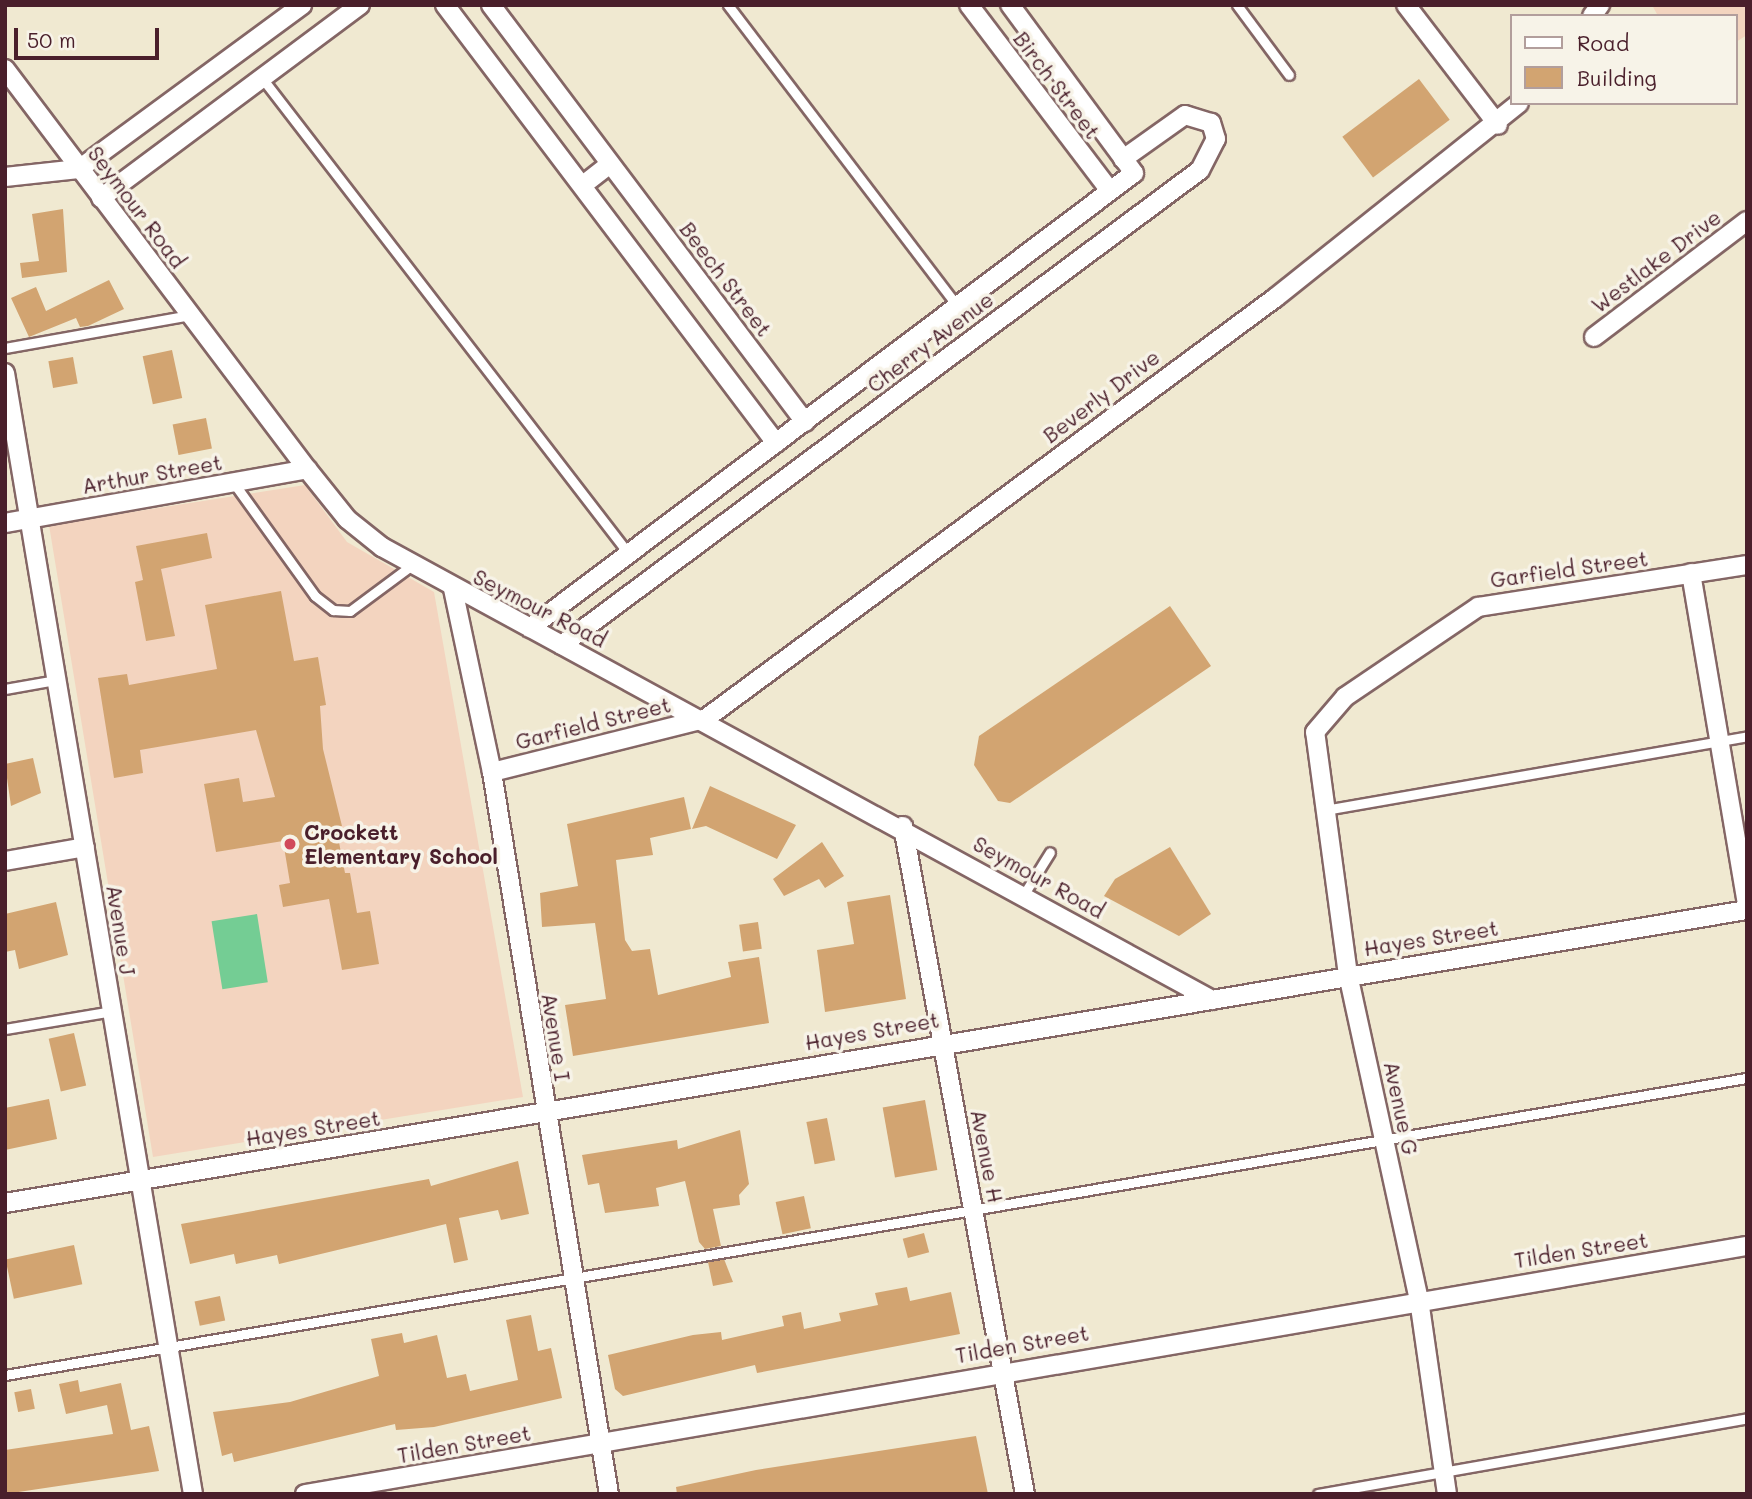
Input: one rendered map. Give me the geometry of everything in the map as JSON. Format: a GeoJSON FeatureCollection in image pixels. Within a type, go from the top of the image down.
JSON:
{"type":"FeatureCollection","features":[{"type":"Feature","properties":{"kind":"street"},"geometry":{"type":"LineString","coordinates":[[5,177],[79,169],[302,5]]}},
{"type":"Feature","properties":{"kind":"street"},"geometry":{"type":"LineString","coordinates":[[101,198],[360,5]]}},
{"type":"Feature","properties":{"kind":"street"},"geometry":{"type":"LineString","coordinates":[[445,5],[776,443]]}},
{"type":"Feature","properties":{"kind":"street","name":"Beech Street"},"geometry":{"type":"LineString","coordinates":[[491,5],[805,422]]}},
{"type":"Feature","properties":{"kind":"street","name":"Birch Street"},"geometry":{"type":"LineString","coordinates":[[969,5],[1110,191]]}},
{"type":"Feature","properties":{"kind":"street","name":"Birch Street"},"geometry":{"type":"LineString","coordinates":[[1010,5],[1128,166]]}},
{"type":"Feature","properties":{"kind":"street"},"geometry":{"type":"LineString","coordinates":[[1406,5],[1498,125]]}},
{"type":"Feature","properties":{"kind":"street","name":"Seymour Road"},"geometry":{"type":"LineString","coordinates":[[5,69],[307,469],[348,519],[412,565],[453,589],[705,719],[903,826],[1212,1000]]}},
{"type":"Feature","properties":{"kind":"street","name":"Beverly Drive"},"geometry":{"type":"LineString","coordinates":[[705,719],[1498,125],[1517,105]]}},
{"type":"Feature","properties":{"kind":"street","name":"Cherry Avenue"},"geometry":{"type":"LineString","coordinates":[[530,628],[959,308],[1110,191],[1128,166],[1185,116],[1211,123],[1216,139],[1200,170],[562,645]]}},
{"type":"Feature","properties":{"kind":"street"},"geometry":{"type":"LineString","coordinates":[[583,185],[610,164]]}},
{"type":"Feature","properties":{"kind":"street","name":"Westlake Drive"},"geometry":{"type":"LineString","coordinates":[[1594,337],[1747,221]]}},
{"type":"Feature","properties":{"kind":"street","name":"Avenue J"},"geometry":{"type":"LineString","coordinates":[[5,373],[193,1494]]}},
{"type":"Feature","properties":{"kind":"street","name":"Arthur Street"},"geometry":{"type":"LineString","coordinates":[[5,523],[307,469]]}},
{"type":"Feature","properties":{"kind":"street","name":"Garfield Street"},"geometry":{"type":"LineString","coordinates":[[1315,732],[1345,698],[1478,607],[1747,565]]}},
{"type":"Feature","properties":{"kind":"street"},"geometry":{"type":"LineString","coordinates":[[1691,573],[1747,907]]}},
{"type":"Feature","properties":{"kind":"street","name":"Avenue I"},"geometry":{"type":"LineString","coordinates":[[453,589],[492,772],[544,1113],[609,1494]]}},
{"type":"Feature","properties":{"kind":"street","name":"Garfield Street"},"geometry":{"type":"LineString","coordinates":[[492,772],[705,719]]}},
{"type":"Feature","properties":{"kind":"street","name":"Avenue G"},"geometry":{"type":"LineString","coordinates":[[1315,732],[1348,975],[1419,1300],[1447,1494]]}},
{"type":"Feature","properties":{"kind":"street","name":"Avenue H"},"geometry":{"type":"LineString","coordinates":[[903,826],[1026,1494]]}},
{"type":"Feature","properties":{"kind":"street"},"geometry":{"type":"LineString","coordinates":[[5,861],[85,847]]}},
{"type":"Feature","properties":{"kind":"street","name":"Hayes Street"},"geometry":{"type":"LineString","coordinates":[[5,1203],[1747,907]]}},
{"type":"Feature","properties":{"kind":"street","name":"Tilden Street"},"geometry":{"type":"LineString","coordinates":[[305,1494],[601,1444],[1004,1370],[1747,1246]]}},
{"type":"Feature","properties":{"kind":"lane"},"geometry":{"type":"LineString","coordinates":[[729,5],[959,308]]}},
{"type":"Feature","properties":{"kind":"lane"},"geometry":{"type":"LineString","coordinates":[[1237,5],[1289,75]]}},
{"type":"Feature","properties":{"kind":"lane"},"geometry":{"type":"LineString","coordinates":[[262,78],[628,553]]}},
{"type":"Feature","properties":{"kind":"lane"},"geometry":{"type":"LineString","coordinates":[[5,348],[190,315]]}},
{"type":"Feature","properties":{"kind":"lane"},"geometry":{"type":"LineString","coordinates":[[233,482],[315,596],[333,611],[350,611],[412,565]]}},
{"type":"Feature","properties":{"kind":"lane"},"geometry":{"type":"LineString","coordinates":[[5,689],[56,680]]}},
{"type":"Feature","properties":{"kind":"lane"},"geometry":{"type":"LineString","coordinates":[[1325,810],[1747,736]]}},
{"type":"Feature","properties":{"kind":"lane"},"geometry":{"type":"LineString","coordinates":[[1024,894],[1050,852]]}},
{"type":"Feature","properties":{"kind":"lane"},"geometry":{"type":"LineString","coordinates":[[5,1028],[112,1011]]}},
{"type":"Feature","properties":{"kind":"lane"},"geometry":{"type":"LineString","coordinates":[[5,1375],[572,1274],[1747,1078]]}},
{"type":"Feature","properties":{"kind":"lane"},"geometry":{"type":"LineString","coordinates":[[1318,1494],[1747,1418]]}},
{"type":"Feature","properties":{"kind":"shaded area"},"geometry":{"type":"Polygon","coordinates":[[[1652,5],[1747,5],[1747,35],[1738,41],[1738,14],[1657,14],[1652,5]]]}},
{"type":"Feature","properties":{"kind":"shaded area","name":"Crockett Elementary School"},"geometry":{"type":"Polygon","coordinates":[[[305,485],[347,542],[434,592],[523,1097],[153,1157],[49,525],[305,485]]]}},
{"type":"Feature","properties":{"kind":"green space"},"geometry":{"type":"Polygon","coordinates":[[[257,914],[268,982],[222,989],[212,921],[257,914]]]}},
{"type":"Feature","properties":{"kind":"building"},"geometry":{"type":"Polygon","coordinates":[[[1419,79],[1450,120],[1373,178],[1342,137],[1419,79]]]}},
{"type":"Feature","properties":{"kind":"building"},"geometry":{"type":"Polygon","coordinates":[[[63,209],[67,272],[22,278],[20,263],[39,261],[32,214],[63,209]]]}},
{"type":"Feature","properties":{"kind":"building"},"geometry":{"type":"Polygon","coordinates":[[[109,280],[124,309],[88,326],[80,327],[76,318],[29,337],[11,298],[36,287],[46,311],[109,280]]]}},
{"type":"Feature","properties":{"kind":"building"},"geometry":{"type":"Polygon","coordinates":[[[172,350],[182,398],[153,404],[143,356],[172,350]]]}},
{"type":"Feature","properties":{"kind":"building"},"geometry":{"type":"Polygon","coordinates":[[[73,357],[78,384],[53,388],[48,361],[73,357]]]}},
{"type":"Feature","properties":{"kind":"building"},"geometry":{"type":"Polygon","coordinates":[[[206,418],[212,448],[179,455],[173,424],[206,418]]]}},
{"type":"Feature","properties":{"kind":"building"},"geometry":{"type":"Polygon","coordinates":[[[207,533],[212,558],[161,569],[175,636],[146,641],[135,582],[143,580],[136,546],[207,533]]]}},
{"type":"Feature","properties":{"kind":"building"},"geometry":{"type":"Polygon","coordinates":[[[281,591],[294,661],[318,657],[326,705],[320,706],[323,749],[342,826],[336,827],[345,873],[350,873],[357,913],[370,911],[379,964],[342,970],[329,899],[283,907],[279,885],[290,883],[283,841],[216,852],[204,784],[239,778],[243,802],[275,797],[256,730],[140,750],[143,773],[114,778],[98,678],[127,674],[129,685],[217,669],[205,605],[281,591]]]}},
{"type":"Feature","properties":{"kind":"building"},"geometry":{"type":"Polygon","coordinates":[[[1170,606],[1211,666],[1010,803],[998,801],[974,765],[979,736],[1170,606]]]}},
{"type":"Feature","properties":{"kind":"building"},"geometry":{"type":"Polygon","coordinates":[[[33,758],[41,793],[11,806],[5,764],[33,758]]]}},
{"type":"Feature","properties":{"kind":"building"},"geometry":{"type":"Polygon","coordinates":[[[710,786],[796,825],[777,859],[706,826],[692,829],[710,786]]]}},
{"type":"Feature","properties":{"kind":"building"},"geometry":{"type":"Polygon","coordinates":[[[684,797],[691,829],[650,838],[653,855],[616,860],[625,940],[632,951],[650,949],[658,995],[731,977],[728,962],[759,957],[769,1023],[573,1056],[565,1005],[606,999],[595,923],[542,927],[540,893],[578,886],[567,824],[684,797]]]}},
{"type":"Feature","properties":{"kind":"building"},"geometry":{"type":"Polygon","coordinates":[[[822,842],[844,876],[825,888],[819,879],[784,896],[773,879],[822,842]]]}},
{"type":"Feature","properties":{"kind":"building"},"geometry":{"type":"Polygon","coordinates":[[[1170,847],[1211,914],[1179,936],[1104,896],[1115,879],[1170,847]]]}},
{"type":"Feature","properties":{"kind":"building"},"geometry":{"type":"Polygon","coordinates":[[[890,895],[906,999],[825,1012],[817,950],[854,944],[847,902],[890,895]]]}},
{"type":"Feature","properties":{"kind":"building"},"geometry":{"type":"Polygon","coordinates":[[[56,902],[68,955],[19,969],[15,950],[5,952],[5,914],[56,902]]]}},
{"type":"Feature","properties":{"kind":"building"},"geometry":{"type":"Polygon","coordinates":[[[758,922],[762,949],[743,951],[739,925],[758,922]]]}},
{"type":"Feature","properties":{"kind":"building"},"geometry":{"type":"Polygon","coordinates":[[[74,1033],[86,1086],[61,1091],[49,1039],[74,1033]]]}},
{"type":"Feature","properties":{"kind":"building"},"geometry":{"type":"Polygon","coordinates":[[[49,1099],[57,1139],[5,1150],[5,1108],[49,1099]]]}},
{"type":"Feature","properties":{"kind":"building"},"geometry":{"type":"Polygon","coordinates":[[[925,1100],[937,1170],[895,1177],[883,1107],[925,1100]]]}},
{"type":"Feature","properties":{"kind":"building"},"geometry":{"type":"Polygon","coordinates":[[[827,1118],[835,1160],[815,1164],[806,1122],[827,1118]]]}},
{"type":"Feature","properties":{"kind":"building"},"geometry":{"type":"Polygon","coordinates":[[[740,1130],[749,1184],[739,1195],[740,1205],[713,1209],[721,1246],[705,1249],[699,1242],[685,1181],[656,1188],[659,1206],[605,1213],[599,1183],[588,1185],[582,1155],[677,1140],[678,1149],[740,1130]]]}},
{"type":"Feature","properties":{"kind":"building"},"geometry":{"type":"Polygon","coordinates":[[[518,1161],[529,1214],[501,1220],[498,1210],[459,1218],[468,1260],[454,1263],[446,1224],[279,1264],[277,1255],[236,1264],[234,1254],[190,1264],[181,1224],[429,1179],[431,1186],[518,1161]]]}},
{"type":"Feature","properties":{"kind":"building"},"geometry":{"type":"Polygon","coordinates":[[[804,1196],[811,1228],[782,1234],[776,1202],[804,1196]]]}},
{"type":"Feature","properties":{"kind":"building"},"geometry":{"type":"Polygon","coordinates":[[[924,1233],[929,1252],[908,1258],[903,1239],[924,1233]]]}},
{"type":"Feature","properties":{"kind":"building"},"geometry":{"type":"Polygon","coordinates":[[[74,1245],[82,1284],[14,1299],[6,1260],[74,1245]]]}},
{"type":"Feature","properties":{"kind":"building"},"geometry":{"type":"Polygon","coordinates":[[[724,1259],[733,1282],[713,1286],[708,1262],[724,1259]]]}},
{"type":"Feature","properties":{"kind":"building"},"geometry":{"type":"Polygon","coordinates":[[[907,1287],[910,1301],[951,1292],[960,1334],[757,1373],[755,1365],[623,1396],[615,1389],[608,1355],[693,1335],[721,1332],[722,1340],[784,1326],[782,1316],[801,1312],[804,1329],[841,1321],[839,1313],[878,1305],[875,1293],[907,1287]]]}},
{"type":"Feature","properties":{"kind":"building"},"geometry":{"type":"Polygon","coordinates":[[[220,1296],[225,1320],[200,1326],[195,1301],[220,1296]]]}},
{"type":"Feature","properties":{"kind":"building"},"geometry":{"type":"Polygon","coordinates":[[[531,1315],[538,1351],[551,1348],[562,1398],[434,1427],[396,1430],[395,1424],[234,1462],[232,1453],[222,1456],[213,1412],[290,1402],[379,1376],[371,1339],[402,1333],[404,1343],[437,1335],[447,1378],[466,1374],[470,1391],[518,1380],[506,1320],[531,1315]]]}},
{"type":"Feature","properties":{"kind":"building"},"geometry":{"type":"Polygon","coordinates":[[[78,1380],[80,1392],[121,1383],[131,1430],[149,1426],[159,1471],[5,1494],[5,1450],[113,1434],[107,1405],[66,1414],[59,1384],[78,1380]]]}},
{"type":"Feature","properties":{"kind":"building"},"geometry":{"type":"Polygon","coordinates":[[[31,1389],[35,1409],[18,1412],[14,1392],[31,1389]]]}},
{"type":"Feature","properties":{"kind":"building"},"geometry":{"type":"Polygon","coordinates":[[[976,1436],[988,1494],[677,1494],[676,1487],[756,1470],[976,1436]]]}},
{"type":"Feature","properties":{"kind":"place","name":"Crockett Elementary School"},"geometry":{"type":"Point","coordinates":[290,844]}}]}
